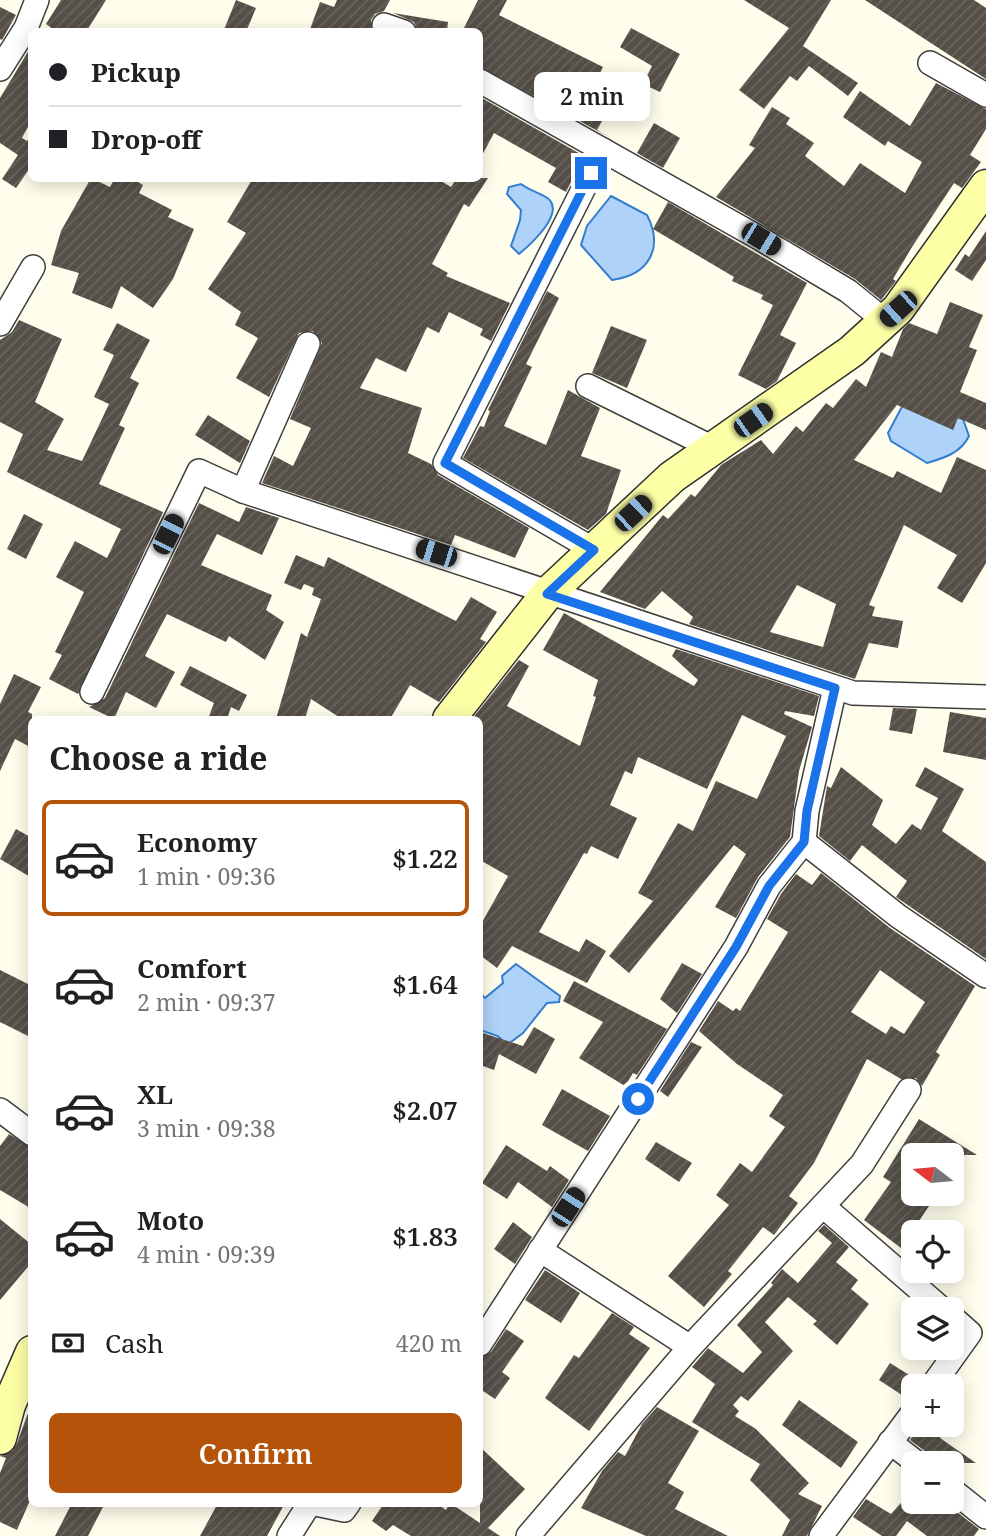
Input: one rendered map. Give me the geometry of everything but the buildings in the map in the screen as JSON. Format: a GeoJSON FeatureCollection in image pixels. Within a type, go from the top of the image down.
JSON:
{"type":"FeatureCollection","features":[{"type":"Feature","properties":{"kind":"main road"},"geometry":{"type":"LineString","coordinates":[[451,716],[547,594],[672,477],[852,351],[885,321],[905,299],[986,186]]}},
{"type":"Feature","properties":{"kind":"main road"},"geometry":{"type":"LineString","coordinates":[[0,1438],[9,1405],[28,1361]]}},
{"type":"Feature","properties":{"kind":"street"},"geometry":{"type":"LineString","coordinates":[[0,69],[26,28],[37,0]]}},
{"type":"Feature","properties":{"kind":"street"},"geometry":{"type":"LineString","coordinates":[[930,63],[986,95]]}},
{"type":"Feature","properties":{"kind":"street"},"geometry":{"type":"LineString","coordinates":[[483,83],[848,291],[885,321]]}},
{"type":"Feature","properties":{"kind":"street"},"geometry":{"type":"LineString","coordinates":[[594,550],[445,463],[603,150]]}},
{"type":"Feature","properties":{"kind":"street"},"geometry":{"type":"LineString","coordinates":[[0,324],[33,267]]}},
{"type":"Feature","properties":{"kind":"street"},"geometry":{"type":"LineString","coordinates":[[243,491],[308,344]]}},
{"type":"Feature","properties":{"kind":"street"},"geometry":{"type":"LineString","coordinates":[[588,386],[713,448]]}},
{"type":"Feature","properties":{"kind":"street"},"geometry":{"type":"LineString","coordinates":[[92,692],[199,471],[243,491],[436,553],[547,594],[835,688],[853,693],[986,697]]}},
{"type":"Feature","properties":{"kind":"street"},"geometry":{"type":"LineString","coordinates":[[483,1339],[736,947],[769,886],[804,842],[807,811],[835,688]]}},
{"type":"Feature","properties":{"kind":"street"},"geometry":{"type":"LineString","coordinates":[[804,842],[898,916],[986,976]]}},
{"type":"Feature","properties":{"kind":"street"},"geometry":{"type":"LineString","coordinates":[[528,1536],[690,1347],[862,1164],[909,1090]]}},
{"type":"Feature","properties":{"kind":"street"},"geometry":{"type":"LineString","coordinates":[[0,1110],[28,1131]]}},
{"type":"Feature","properties":{"kind":"street"},"geometry":{"type":"LineString","coordinates":[[823,1206],[928,1297]]}},
{"type":"Feature","properties":{"kind":"street"},"geometry":{"type":"LineString","coordinates":[[540,1250],[690,1347]]}},
{"type":"Feature","properties":{"kind":"street"},"geometry":{"type":"LineString","coordinates":[[964,1328],[970,1333],[964,1341]]}},
{"type":"Feature","properties":{"kind":"street"},"geometry":{"type":"LineString","coordinates":[[821,1536],[901,1427]]}},
{"type":"Feature","properties":{"kind":"street"},"geometry":{"type":"LineString","coordinates":[[890,1442],[902,1451]]}},
{"type":"Feature","properties":{"kind":"street"},"geometry":{"type":"LineString","coordinates":[[964,1500],[986,1517]]}},
{"type":"Feature","properties":{"kind":"street"},"geometry":{"type":"LineString","coordinates":[[289,1536],[308,1507]]}},
{"type":"Feature","properties":{"kind":"street"},"geometry":{"type":"LineString","coordinates":[[330,1507],[344,1510],[346,1507]]}},
{"type":"Feature","properties":{"kind":"water"},"geometry":{"type":"Polygon","coordinates":[[[521,184],[546,197],[552,203],[553,210],[545,227],[519,254],[511,246],[521,210],[507,194],[509,187],[521,184]]]}},
{"type":"Feature","properties":{"kind":"water"},"geometry":{"type":"Polygon","coordinates":[[[611,196],[647,215],[654,238],[650,258],[644,266],[625,277],[612,280],[581,245],[587,226],[611,196]]]}},
{"type":"Feature","properties":{"kind":"water"},"geometry":{"type":"Polygon","coordinates":[[[905,401],[963,419],[969,436],[966,442],[951,454],[927,463],[891,441],[888,433],[905,401]]]}},
{"type":"Feature","properties":{"kind":"water"},"geometry":{"type":"Polygon","coordinates":[[[516,964],[560,996],[559,1002],[547,1003],[523,1033],[507,1045],[498,1036],[483,1031],[483,996],[485,998],[503,983],[502,976],[516,964]]]}},
{"type":"Feature","properties":{"kind":"route"},"geometry":{"type":"LineString","coordinates":[[591,173],[543,267],[528,303],[445,463],[594,550],[547,594],[835,688],[807,811],[804,842],[769,886],[736,947],[638,1099]]}}]}
